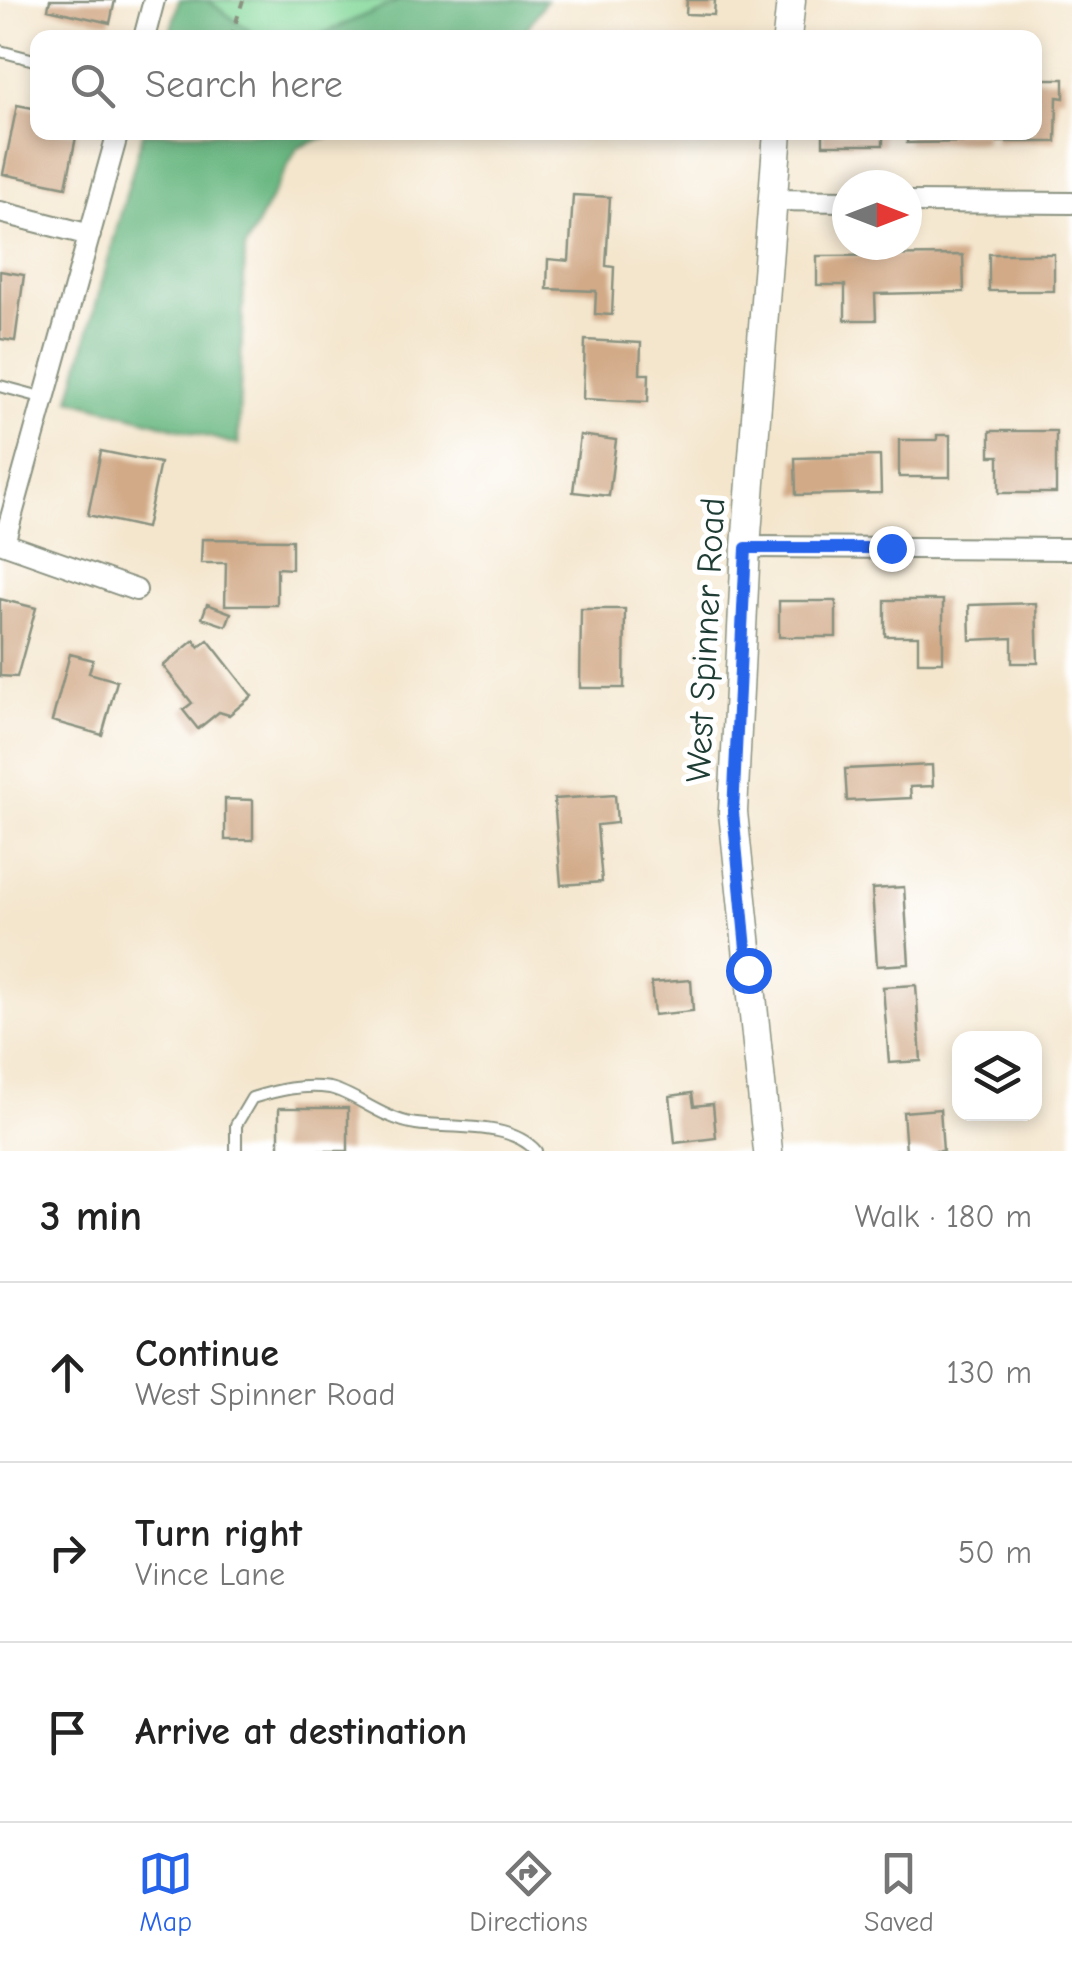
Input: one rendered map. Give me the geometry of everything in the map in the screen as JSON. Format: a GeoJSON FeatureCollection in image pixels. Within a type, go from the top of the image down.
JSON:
{"type":"FeatureCollection","features":[{"type":"Feature","properties":{"kind":"street"},"geometry":{"type":"LineString","coordinates":[[146,30],[154,0]]}},
{"type":"Feature","properties":{"kind":"street"},"geometry":{"type":"LineString","coordinates":[[788,30],[791,0]]}},
{"type":"Feature","properties":{"kind":"street"},"geometry":{"type":"LineString","coordinates":[[116,140],[46,398],[2,542],[136,590]]}},
{"type":"Feature","properties":{"kind":"street","name":"West Spinner Road"},"geometry":{"type":"LineString","coordinates":[[768,1151],[733,812],[746,548],[777,140]]}},
{"type":"Feature","properties":{"kind":"street"},"geometry":{"type":"LineString","coordinates":[[772,200],[832,201]]}},
{"type":"Feature","properties":{"kind":"street"},"geometry":{"type":"LineString","coordinates":[[922,202],[1072,203]]}},
{"type":"Feature","properties":{"kind":"street"},"geometry":{"type":"LineString","coordinates":[[0,212],[90,235]]}},
{"type":"Feature","properties":{"kind":"street"},"geometry":{"type":"LineString","coordinates":[[746,548],[1072,549]]}},
{"type":"Feature","properties":{"kind":"lane"},"geometry":{"type":"LineString","coordinates":[[0,51],[30,60]]}},
{"type":"Feature","properties":{"kind":"lane"},"geometry":{"type":"LineString","coordinates":[[0,386],[46,398]]}},
{"type":"Feature","properties":{"kind":"lane"},"geometry":{"type":"LineString","coordinates":[[236,1151],[236,1126],[252,1098],[290,1087],[333,1089],[373,1111],[411,1123],[512,1134],[536,1151]]}},
{"type":"Feature","properties":{"kind":"path"},"geometry":{"type":"LineString","coordinates":[[234,30],[243,0]]}},
{"type":"Feature","properties":{"kind":"green space"},"geometry":{"type":"Polygon","coordinates":[[[179,0],[207,0],[248,30],[171,30],[179,0]]]}},
{"type":"Feature","properties":{"kind":"green space"},"geometry":{"type":"Polygon","coordinates":[[[207,0],[400,0],[333,30],[248,30],[207,0]]]}},
{"type":"Feature","properties":{"kind":"green space"},"geometry":{"type":"Polygon","coordinates":[[[400,0],[546,0],[526,30],[331,30],[400,0]]]}},
{"type":"Feature","properties":{"kind":"green space"},"geometry":{"type":"Polygon","coordinates":[[[141,140],[318,140],[297,148],[245,248],[238,445],[70,399],[141,140]]]}},
{"type":"Feature","properties":{"kind":"building"},"geometry":{"type":"Polygon","coordinates":[[[50,0],[115,0],[110,23],[48,9],[50,0]]]}},
{"type":"Feature","properties":{"kind":"building"},"geometry":{"type":"Polygon","coordinates":[[[687,0],[715,0],[714,15],[686,14],[687,0]]]}},
{"type":"Feature","properties":{"kind":"building"},"geometry":{"type":"Polygon","coordinates":[[[1042,79],[1064,79],[1064,98],[1057,97],[1056,142],[995,142],[1042,140],[1042,79]]]}},
{"type":"Feature","properties":{"kind":"building"},"geometry":{"type":"Polygon","coordinates":[[[17,105],[30,107],[30,140],[75,140],[66,187],[3,174],[17,105]]]}},
{"type":"Feature","properties":{"kind":"building"},"geometry":{"type":"Polygon","coordinates":[[[823,140],[883,140],[883,145],[823,145],[823,140]]]}},
{"type":"Feature","properties":{"kind":"building"},"geometry":{"type":"Polygon","coordinates":[[[907,140],[985,140],[985,142],[907,140]]]}},
{"type":"Feature","properties":{"kind":"building"},"geometry":{"type":"Polygon","coordinates":[[[573,195],[610,197],[606,266],[614,267],[612,315],[595,314],[596,291],[547,289],[548,259],[569,261],[573,195]]]}},
{"type":"Feature","properties":{"kind":"building"},"geometry":{"type":"Polygon","coordinates":[[[989,254],[1054,254],[1054,291],[989,291],[989,254]]]}},
{"type":"Feature","properties":{"kind":"building"},"geometry":{"type":"Polygon","coordinates":[[[922,255],[963,255],[964,292],[875,294],[876,320],[845,320],[845,285],[817,285],[817,256],[832,256],[832,260],[922,260],[922,255]]]}},
{"type":"Feature","properties":{"kind":"building"},"geometry":{"type":"Polygon","coordinates":[[[0,271],[24,275],[15,341],[0,339],[0,271]]]}},
{"type":"Feature","properties":{"kind":"building"},"geometry":{"type":"Polygon","coordinates":[[[585,340],[641,343],[640,374],[649,374],[648,402],[583,399],[585,340]]]}},
{"type":"Feature","properties":{"kind":"building"},"geometry":{"type":"Polygon","coordinates":[[[990,431],[1056,431],[1056,493],[999,493],[999,456],[990,456],[990,431]]]}},
{"type":"Feature","properties":{"kind":"building"},"geometry":{"type":"Polygon","coordinates":[[[580,435],[616,440],[609,496],[573,492],[580,435]]]}},
{"type":"Feature","properties":{"kind":"building"},"geometry":{"type":"Polygon","coordinates":[[[937,435],[950,435],[950,477],[899,477],[899,440],[937,440],[937,435]]]}},
{"type":"Feature","properties":{"kind":"building"},"geometry":{"type":"Polygon","coordinates":[[[101,451],[160,463],[146,528],[88,515],[101,451]]]}},
{"type":"Feature","properties":{"kind":"building"},"geometry":{"type":"Polygon","coordinates":[[[880,456],[881,493],[796,495],[795,458],[880,456]]]}},
{"type":"Feature","properties":{"kind":"building"},"geometry":{"type":"Polygon","coordinates":[[[202,539],[292,540],[292,569],[277,568],[277,605],[225,605],[226,563],[201,563],[202,539]]]}},
{"type":"Feature","properties":{"kind":"building"},"geometry":{"type":"Polygon","coordinates":[[[0,599],[36,608],[17,677],[0,676],[0,599]]]}},
{"type":"Feature","properties":{"kind":"building"},"geometry":{"type":"Polygon","coordinates":[[[885,600],[943,600],[943,662],[918,662],[918,636],[885,636],[885,600]]]}},
{"type":"Feature","properties":{"kind":"building"},"geometry":{"type":"Polygon","coordinates":[[[779,601],[836,601],[836,637],[779,637],[779,601]]]}},
{"type":"Feature","properties":{"kind":"building"},"geometry":{"type":"Polygon","coordinates":[[[1036,603],[1038,663],[1012,663],[1012,638],[970,640],[969,605],[1036,603]]]}},
{"type":"Feature","properties":{"kind":"building"},"geometry":{"type":"Polygon","coordinates":[[[207,604],[231,613],[226,626],[202,618],[207,604]]]}},
{"type":"Feature","properties":{"kind":"building"},"geometry":{"type":"Polygon","coordinates":[[[581,609],[625,609],[624,688],[580,688],[581,609]]]}},
{"type":"Feature","properties":{"kind":"building"},"geometry":{"type":"Polygon","coordinates":[[[194,640],[199,647],[208,640],[252,696],[229,715],[219,712],[198,729],[183,710],[192,703],[163,666],[194,640]]]}},
{"type":"Feature","properties":{"kind":"building"},"geometry":{"type":"Polygon","coordinates":[[[70,654],[93,660],[89,673],[117,681],[102,735],[52,721],[70,654]]]}},
{"type":"Feature","properties":{"kind":"building"},"geometry":{"type":"Polygon","coordinates":[[[932,765],[933,786],[910,787],[911,798],[847,801],[845,769],[932,765]]]}},
{"type":"Feature","properties":{"kind":"building"},"geometry":{"type":"Polygon","coordinates":[[[615,795],[617,823],[597,825],[602,882],[561,885],[554,799],[615,795]]]}},
{"type":"Feature","properties":{"kind":"building"},"geometry":{"type":"Polygon","coordinates":[[[225,799],[253,800],[253,840],[225,840],[225,799]]]}},
{"type":"Feature","properties":{"kind":"building"},"geometry":{"type":"Polygon","coordinates":[[[904,887],[909,964],[877,966],[872,889],[904,887]]]}},
{"type":"Feature","properties":{"kind":"building"},"geometry":{"type":"Polygon","coordinates":[[[691,980],[693,1011],[654,1015],[651,983],[691,980]]]}},
{"type":"Feature","properties":{"kind":"building"},"geometry":{"type":"Polygon","coordinates":[[[916,985],[921,1061],[889,1063],[883,987],[916,985]]]}},
{"type":"Feature","properties":{"kind":"building"},"geometry":{"type":"Polygon","coordinates":[[[692,1093],[694,1106],[713,1104],[716,1138],[675,1143],[670,1096],[692,1093]]]}},
{"type":"Feature","properties":{"kind":"building"},"geometry":{"type":"Polygon","coordinates":[[[279,1108],[348,1108],[348,1151],[279,1151],[279,1108]]]}},
{"type":"Feature","properties":{"kind":"building"},"geometry":{"type":"Polygon","coordinates":[[[940,1109],[943,1151],[906,1151],[903,1112],[940,1109]]]}},
{"type":"Feature","properties":{"kind":"route"},"geometry":{"type":"LineString","coordinates":[[748,970],[733,812],[746,548],[891,548]]}}]}
